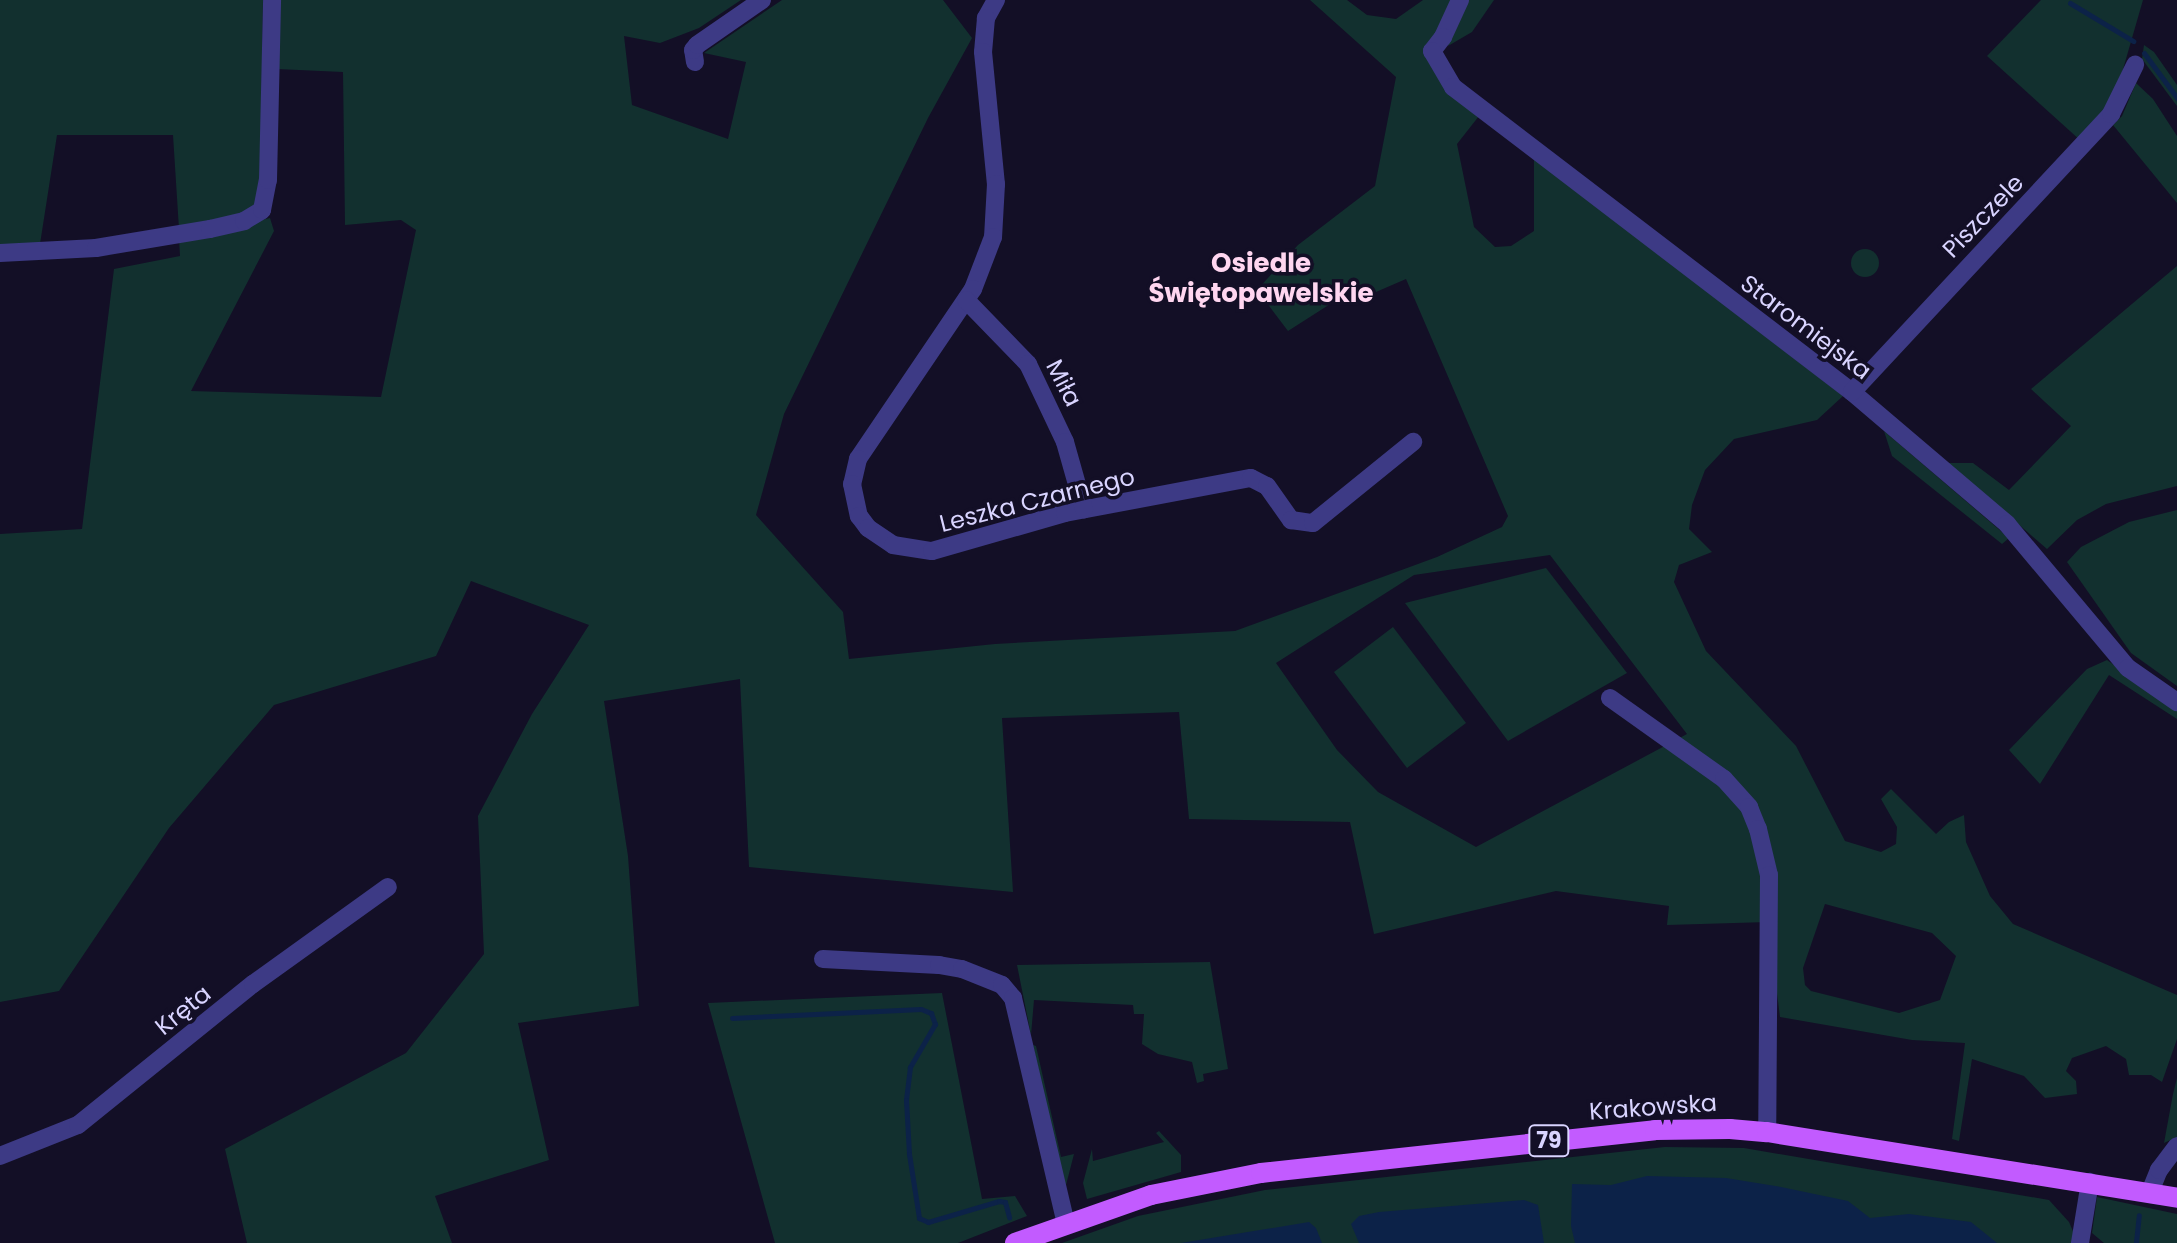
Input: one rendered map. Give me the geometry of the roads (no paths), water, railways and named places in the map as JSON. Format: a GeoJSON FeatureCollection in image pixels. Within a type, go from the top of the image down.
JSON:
{"type":"FeatureCollection","features":[{"type":"Feature","properties":{"kind":"main road","name":"Krakowska"},"geometry":{"type":"LineString","coordinates":[[1015,1243],[1151,1195],[1261,1173],[1655,1130],[1767,1132],[2150,1192]]}},
{"type":"Feature","properties":{"kind":"main road","name":"79"},"geometry":{"type":"LineString","coordinates":[[2150,1192],[2177,1198]]}},
{"type":"Feature","properties":{"kind":"street"},"geometry":{"type":"LineString","coordinates":[[0,253],[96,248],[182,234],[244,221],[262,210],[268,180],[272,0]]}},
{"type":"Feature","properties":{"kind":"street"},"geometry":{"type":"LineString","coordinates":[[695,62],[693,50],[697,45],[762,0]]}},
{"type":"Feature","properties":{"kind":"street","name":"Leszka Czarnego"},"geometry":{"type":"LineString","coordinates":[[996,0],[986,18],[983,52],[996,211],[987,259],[966,300],[858,459],[852,484],[859,516],[878,537],[893,545],[932,551],[1084,509],[1251,478],[1267,486],[1291,520],[1313,523],[1413,442]]}},
{"type":"Feature","properties":{"kind":"street","name":"Staromiejska"},"geometry":{"type":"LineString","coordinates":[[1460,0],[1443,37],[1432,51],[1460,94],[1852,392],[2007,524],[2128,668],[2177,702]]}},
{"type":"Feature","properties":{"kind":"street","name":"Piszczele"},"geometry":{"type":"LineString","coordinates":[[1852,392],[2111,114],[2135,65]]}},
{"type":"Feature","properties":{"kind":"street","name":"Miła"},"geometry":{"type":"LineString","coordinates":[[966,300],[1028,364],[1065,442],[1084,509]]}},
{"type":"Feature","properties":{"kind":"street"},"geometry":{"type":"LineString","coordinates":[[1610,698],[1724,779],[1749,807],[1758,829],[1769,875],[1767,1132]]}},
{"type":"Feature","properties":{"kind":"street","name":"Kręta"},"geometry":{"type":"LineString","coordinates":[[0,1156],[78,1125],[253,984],[388,887]]}},
{"type":"Feature","properties":{"kind":"street"},"geometry":{"type":"LineString","coordinates":[[823,959],[939,965],[962,969],[1002,985],[1013,998],[1066,1224]]}},
{"type":"Feature","properties":{"kind":"street"},"geometry":{"type":"LineString","coordinates":[[2150,1192],[2159,1170],[2177,1146]]}},
{"type":"Feature","properties":{"kind":"street"},"geometry":{"type":"LineString","coordinates":[[2080,1243],[2090,1182]]}},
{"type":"Feature","properties":{"kind":"water"},"geometry":{"type":"Polygon","coordinates":[[[1647,1176],[1726,1178],[1781,1187],[1848,1201],[1870,1218],[1909,1214],[1971,1222],[1997,1243],[1575,1243],[1571,1226],[1572,1184],[1611,1185],[1647,1176]]]}},
{"type":"Feature","properties":{"kind":"water"},"geometry":{"type":"Polygon","coordinates":[[[1524,1200],[1538,1205],[1544,1243],[1359,1243],[1351,1224],[1359,1216],[1379,1212],[1524,1200]]]}},
{"type":"Feature","properties":{"kind":"water"},"geometry":{"type":"Polygon","coordinates":[[[1309,1222],[1316,1228],[1322,1243],[1181,1243],[1309,1222]]]}},
{"type":"Feature","properties":{"kind":"waterway"},"geometry":{"type":"LineString","coordinates":[[2070,3],[2133,41]]}},
{"type":"Feature","properties":{"kind":"waterway"},"geometry":{"type":"LineString","coordinates":[[2144,53],[2177,98]]}},
{"type":"Feature","properties":{"kind":"waterway"},"geometry":{"type":"LineString","coordinates":[[732,1018],[921,1009],[931,1013],[935,1024],[910,1067],[906,1100],[909,1154],[919,1218],[928,1222],[999,1201],[1005,1202],[1009,1217]]}},
{"type":"Feature","properties":{"kind":"waterway"},"geometry":{"type":"LineString","coordinates":[[2136,1242],[2139,1215]]}},
{"type":"Feature","properties":{"kind":"district","name":"Osiedle Świętopawelskie"},"geometry":{"type":"Point","coordinates":[1261,279]}}]}
